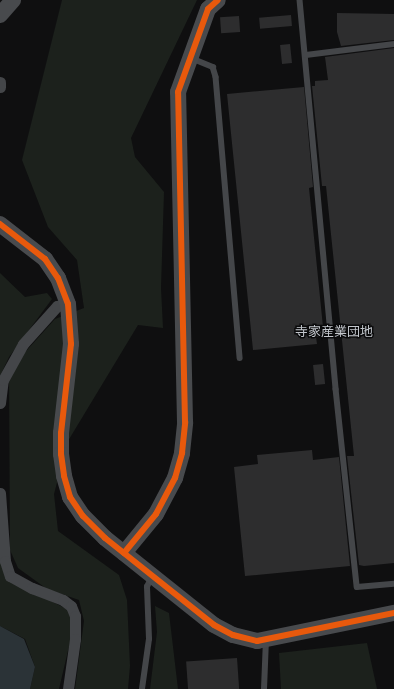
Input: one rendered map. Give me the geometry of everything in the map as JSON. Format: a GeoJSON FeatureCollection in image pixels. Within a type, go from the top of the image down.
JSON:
{"type":"FeatureCollection","features":[{"type":"Feature","properties":{"kind":"street"},"geometry":{"type":"LineString","coordinates":[[0,15],[13,0]]}},
{"type":"Feature","properties":{"kind":"street"},"geometry":{"type":"LineString","coordinates":[[124,554],[156,514],[175,478],[182,453],[185,422],[178,92],[208,9],[218,0]]}},
{"type":"Feature","properties":{"kind":"street"},"geometry":{"type":"LineString","coordinates":[[0,82],[0,87]]}},
{"type":"Feature","properties":{"kind":"street"},"geometry":{"type":"LineString","coordinates":[[0,224],[45,259],[58,278],[68,304],[71,344],[61,433],[64,476],[70,498],[83,516],[124,554],[214,625],[233,635],[257,641],[266,640],[394,613]]}},
{"type":"Feature","properties":{"kind":"street"},"geometry":{"type":"LineString","coordinates":[[0,403],[3,380],[20,349],[57,306],[68,304]]}},
{"type":"Feature","properties":{"kind":"street"},"geometry":{"type":"LineString","coordinates":[[0,493],[5,561],[10,576],[26,586],[63,600],[71,606],[75,616],[75,639],[68,689]]}},
{"type":"Feature","properties":{"kind":"lane"},"geometry":{"type":"LineString","coordinates":[[300,0],[336,389],[357,586],[394,584]]}},
{"type":"Feature","properties":{"kind":"lane"},"geometry":{"type":"LineString","coordinates":[[306,55],[394,44]]}},
{"type":"Feature","properties":{"kind":"lane"},"geometry":{"type":"LineString","coordinates":[[190,58],[212,67],[216,77],[240,358]]}},
{"type":"Feature","properties":{"kind":"lane"},"geometry":{"type":"LineString","coordinates":[[142,689],[150,639],[147,587],[152,576]]}},
{"type":"Feature","properties":{"kind":"lane"},"geometry":{"type":"LineString","coordinates":[[264,689],[266,640]]}},
{"type":"Feature","properties":{"kind":"shaded area"},"geometry":{"type":"Polygon","coordinates":[[[62,0],[197,0],[131,138],[135,157],[164,192],[161,288],[163,328],[138,325],[68,441],[54,494],[58,531],[119,575],[127,600],[130,666],[128,689],[75,689],[84,621],[79,600],[47,589],[18,568],[10,550],[9,370],[55,319],[84,308],[77,260],[48,227],[22,160],[62,0]]]}},
{"type":"Feature","properties":{"kind":"shaded area"},"geometry":{"type":"Polygon","coordinates":[[[0,273],[25,297],[47,293],[52,299],[9,357],[0,376],[0,273]]]}},
{"type":"Feature","properties":{"kind":"shaded area"},"geometry":{"type":"Polygon","coordinates":[[[0,554],[6,579],[67,609],[71,617],[71,638],[59,689],[30,689],[35,667],[25,639],[0,626],[0,554]]]}},
{"type":"Feature","properties":{"kind":"shaded area"},"geometry":{"type":"Polygon","coordinates":[[[155,606],[169,613],[178,689],[150,689],[157,632],[155,606]]]}},
{"type":"Feature","properties":{"kind":"shaded area"},"geometry":{"type":"Polygon","coordinates":[[[0,626],[24,639],[35,667],[30,689],[0,689],[0,626]]]}},
{"type":"Feature","properties":{"kind":"shaded area"},"geometry":{"type":"Polygon","coordinates":[[[367,643],[377,689],[281,689],[279,653],[367,643]]]}},
{"type":"Feature","properties":{"kind":"building"},"geometry":{"type":"Polygon","coordinates":[[[337,13],[394,14],[394,40],[341,46],[337,32],[337,13]]]}},
{"type":"Feature","properties":{"kind":"building"},"geometry":{"type":"Polygon","coordinates":[[[291,15],[292,26],[260,29],[259,18],[291,15]]]}},
{"type":"Feature","properties":{"kind":"building"},"geometry":{"type":"Polygon","coordinates":[[[239,16],[240,32],[221,33],[220,17],[239,16]]]}},
{"type":"Feature","properties":{"kind":"building"},"geometry":{"type":"Polygon","coordinates":[[[290,44],[292,63],[282,64],[280,45],[290,44]]]}},
{"type":"Feature","properties":{"kind":"building"},"geometry":{"type":"Polygon","coordinates":[[[394,48],[394,563],[364,566],[359,565],[347,456],[354,456],[326,186],[322,186],[312,86],[315,86],[315,81],[328,80],[325,57],[394,48]]]}},
{"type":"Feature","properties":{"kind":"building"},"geometry":{"type":"Polygon","coordinates":[[[304,87],[313,187],[309,188],[324,337],[316,337],[317,344],[253,350],[227,94],[304,87]]]}},
{"type":"Feature","properties":{"kind":"building"},"geometry":{"type":"Polygon","coordinates":[[[323,364],[325,384],[315,385],[313,365],[323,364]]]}},
{"type":"Feature","properties":{"kind":"building"},"geometry":{"type":"Polygon","coordinates":[[[312,450],[313,460],[339,457],[350,566],[245,576],[234,467],[258,464],[257,455],[312,450]]]}},
{"type":"Feature","properties":{"kind":"building"},"geometry":{"type":"Polygon","coordinates":[[[237,658],[239,689],[188,689],[186,662],[237,658]]]}},
{"type":"Feature","properties":{"kind":"cycle path"},"geometry":{"type":"LineString","coordinates":[[124,553],[156,514],[175,478],[182,453],[185,422],[178,92],[208,9],[218,0]]}},
{"type":"Feature","properties":{"kind":"cycle path"},"geometry":{"type":"LineString","coordinates":[[0,224],[45,259],[58,278],[68,304],[71,344],[61,433],[61,454],[64,476],[70,497],[83,516],[105,538],[214,625],[233,635],[257,641],[394,613]]}},
{"type":"Feature","properties":{"kind":"district","name":"寺家産業団地"},"geometry":{"type":"Point","coordinates":[334,332]}}]}
